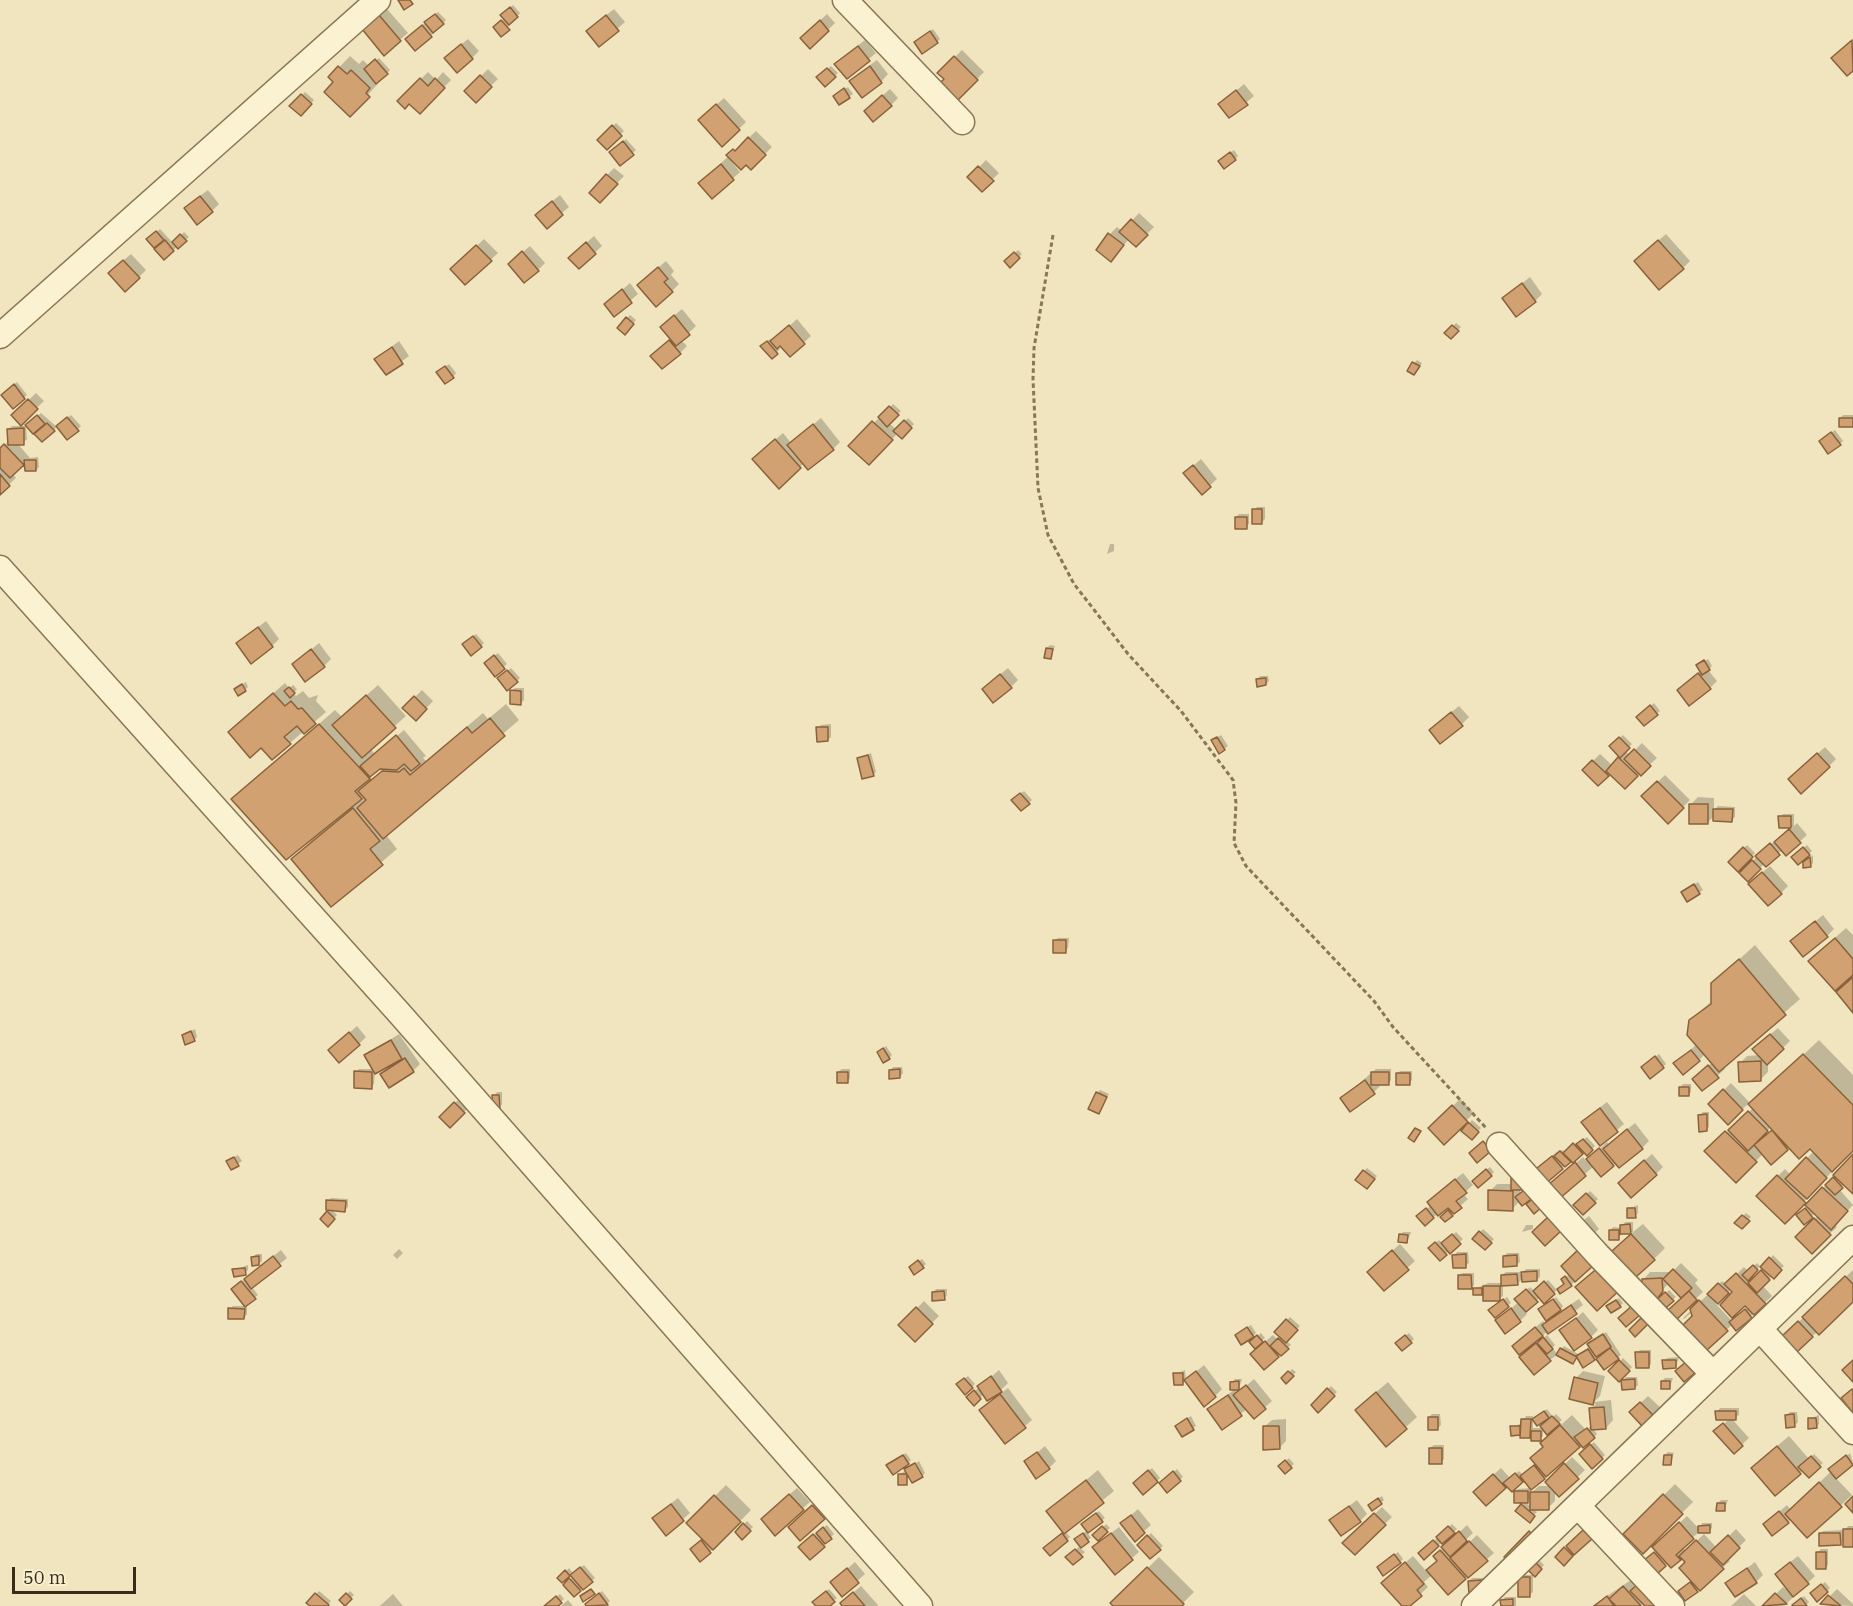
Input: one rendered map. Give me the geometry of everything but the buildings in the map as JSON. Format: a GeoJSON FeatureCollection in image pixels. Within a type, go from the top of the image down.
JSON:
{"type":"FeatureCollection","features":[{"type":"Feature","properties":{"kind":"street"},"geometry":{"type":"LineString","coordinates":[[0,336],[378,0]]}},
{"type":"Feature","properties":{"kind":"street"},"geometry":{"type":"LineString","coordinates":[[845,0],[962,122]]}},
{"type":"Feature","properties":{"kind":"street"},"geometry":{"type":"LineString","coordinates":[[0,568],[416,1032],[920,1606]]}},
{"type":"Feature","properties":{"kind":"street"},"geometry":{"type":"LineString","coordinates":[[1500,1145],[1624,1284],[1713,1374]]}},
{"type":"Feature","properties":{"kind":"street"},"geometry":{"type":"LineString","coordinates":[[1474,1606],[1761,1330],[1853,1238]]}},
{"type":"Feature","properties":{"kind":"street"},"geometry":{"type":"LineString","coordinates":[[1761,1330],[1853,1432]]}},
{"type":"Feature","properties":{"kind":"street"},"geometry":{"type":"LineString","coordinates":[[1578,1506],[1672,1606]]}},
{"type":"Feature","properties":{"kind":"path"},"geometry":{"type":"LineString","coordinates":[[1053,235],[1035,339],[1033,379],[1038,488],[1048,535],[1074,584],[1128,654],[1181,711],[1233,780],[1236,803],[1234,843],[1246,866],[1374,1001],[1393,1027],[1479,1118],[1500,1145]]}}]}
